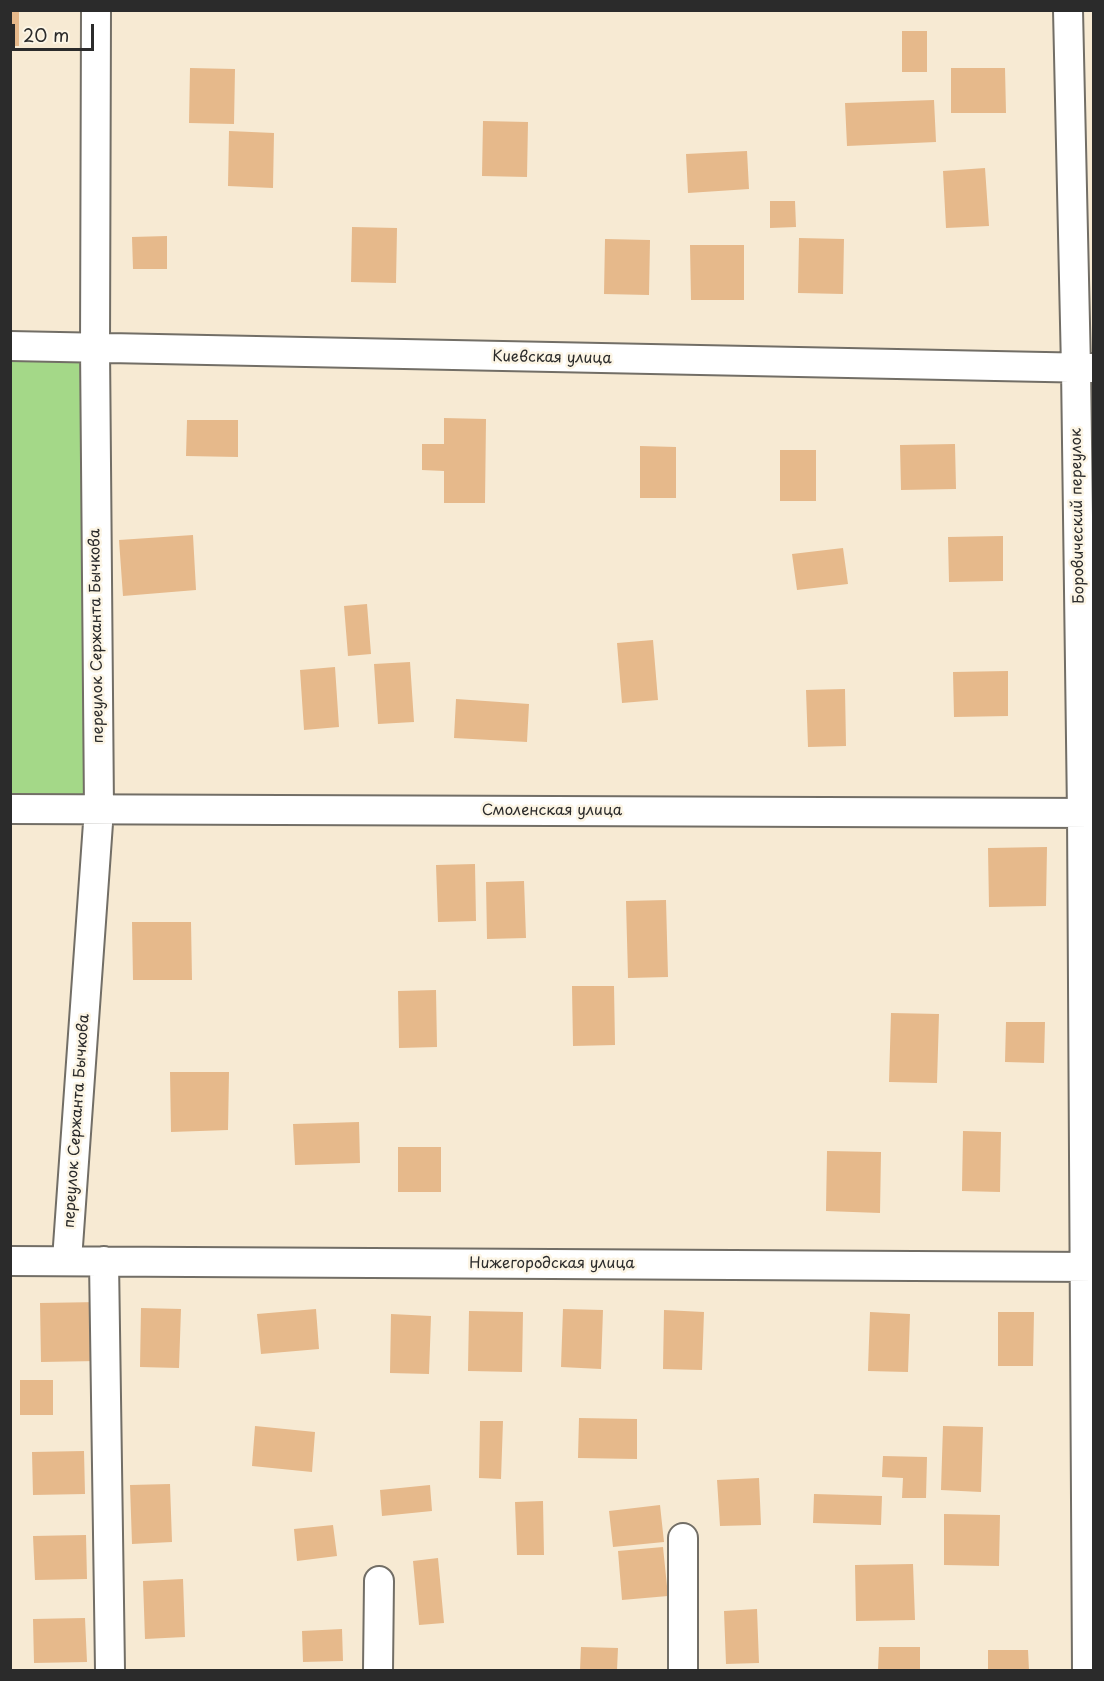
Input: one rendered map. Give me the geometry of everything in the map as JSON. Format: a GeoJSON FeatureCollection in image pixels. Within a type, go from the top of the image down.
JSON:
{"type":"FeatureCollection","features":[{"type":"Feature","properties":{"kind":"street","name":"переулок Сержанта Бычкова"},"geometry":{"type":"LineString","coordinates":[[67,1260],[99,809],[94,348],[96,10]]}},
{"type":"Feature","properties":{"kind":"street","name":"Боровический переулок"},"geometry":{"type":"LineString","coordinates":[[1068,10],[1085,368],[1089,1267],[1087,1671]]}},
{"type":"Feature","properties":{"kind":"street","name":"Киевская улица"},"geometry":{"type":"LineString","coordinates":[[10,346],[1085,368]]}},
{"type":"Feature","properties":{"kind":"street","name":"Смоленская улица"},"geometry":{"type":"LineString","coordinates":[[10,809],[1088,813]]}},
{"type":"Feature","properties":{"kind":"street","name":"Нижегородская улица"},"geometry":{"type":"LineString","coordinates":[[10,1261],[1089,1267]]}},
{"type":"Feature","properties":{"kind":"street"},"geometry":{"type":"LineString","coordinates":[[104,1261],[110,1671]]}},
{"type":"Feature","properties":{"kind":"street"},"geometry":{"type":"LineString","coordinates":[[683,1538],[683,1671]]}},
{"type":"Feature","properties":{"kind":"street"},"geometry":{"type":"LineString","coordinates":[[378,1671],[379,1581]]}},
{"type":"Feature","properties":{"kind":"green space"},"geometry":{"type":"Polygon","coordinates":[[[11,362],[80,362],[84,794],[11,794],[11,362]]]}},
{"type":"Feature","properties":{"kind":"building"},"geometry":{"type":"Polygon","coordinates":[[[10,10],[19,10],[19,46],[10,46],[10,10]]]}},
{"type":"Feature","properties":{"kind":"building"},"geometry":{"type":"Polygon","coordinates":[[[902,31],[927,31],[927,72],[902,72],[902,31]]]}},
{"type":"Feature","properties":{"kind":"building"},"geometry":{"type":"Polygon","coordinates":[[[190,68],[235,69],[234,124],[189,123],[190,68]]]}},
{"type":"Feature","properties":{"kind":"building"},"geometry":{"type":"Polygon","coordinates":[[[951,68],[1005,68],[1006,113],[951,113],[951,68]]]}},
{"type":"Feature","properties":{"kind":"building"},"geometry":{"type":"Polygon","coordinates":[[[934,100],[936,142],[847,146],[845,103],[934,100]]]}},
{"type":"Feature","properties":{"kind":"building"},"geometry":{"type":"Polygon","coordinates":[[[483,121],[528,122],[527,177],[482,176],[483,121]]]}},
{"type":"Feature","properties":{"kind":"building"},"geometry":{"type":"Polygon","coordinates":[[[229,131],[274,133],[273,188],[228,186],[229,131]]]}},
{"type":"Feature","properties":{"kind":"building"},"geometry":{"type":"Polygon","coordinates":[[[747,151],[749,189],[688,193],[686,154],[747,151]]]}},
{"type":"Feature","properties":{"kind":"building"},"geometry":{"type":"Polygon","coordinates":[[[985,168],[989,226],[946,228],[943,171],[985,168]]]}},
{"type":"Feature","properties":{"kind":"building"},"geometry":{"type":"Polygon","coordinates":[[[770,201],[795,201],[796,227],[770,228],[770,201]]]}},
{"type":"Feature","properties":{"kind":"building"},"geometry":{"type":"Polygon","coordinates":[[[352,227],[397,228],[396,283],[351,282],[352,227]]]}},
{"type":"Feature","properties":{"kind":"building"},"geometry":{"type":"Polygon","coordinates":[[[167,236],[167,269],[133,269],[132,237],[167,236]]]}},
{"type":"Feature","properties":{"kind":"building"},"geometry":{"type":"Polygon","coordinates":[[[799,238],[844,239],[843,294],[798,293],[799,238]]]}},
{"type":"Feature","properties":{"kind":"building"},"geometry":{"type":"Polygon","coordinates":[[[605,239],[650,240],[649,295],[604,294],[605,239]]]}},
{"type":"Feature","properties":{"kind":"building"},"geometry":{"type":"Polygon","coordinates":[[[690,245],[744,245],[744,300],[691,300],[690,245]]]}},
{"type":"Feature","properties":{"kind":"building"},"geometry":{"type":"Polygon","coordinates":[[[444,418],[486,419],[485,503],[444,503],[444,471],[422,470],[422,444],[444,444],[444,418]]]}},
{"type":"Feature","properties":{"kind":"building"},"geometry":{"type":"Polygon","coordinates":[[[187,420],[238,420],[238,457],[186,456],[187,420]]]}},
{"type":"Feature","properties":{"kind":"building"},"geometry":{"type":"Polygon","coordinates":[[[955,444],[956,489],[901,490],[900,445],[955,444]]]}},
{"type":"Feature","properties":{"kind":"building"},"geometry":{"type":"Polygon","coordinates":[[[640,446],[676,447],[676,498],[640,498],[640,446]]]}},
{"type":"Feature","properties":{"kind":"building"},"geometry":{"type":"Polygon","coordinates":[[[780,450],[816,450],[816,501],[780,501],[780,450]]]}},
{"type":"Feature","properties":{"kind":"building"},"geometry":{"type":"Polygon","coordinates":[[[193,535],[196,590],[123,596],[119,540],[193,535]]]}},
{"type":"Feature","properties":{"kind":"building"},"geometry":{"type":"Polygon","coordinates":[[[1003,536],[1003,581],[949,582],[948,537],[1003,536]]]}},
{"type":"Feature","properties":{"kind":"building"},"geometry":{"type":"Polygon","coordinates":[[[843,548],[848,584],[797,590],[792,554],[843,548]]]}},
{"type":"Feature","properties":{"kind":"building"},"geometry":{"type":"Polygon","coordinates":[[[367,604],[371,654],[348,656],[344,606],[367,604]]]}},
{"type":"Feature","properties":{"kind":"building"},"geometry":{"type":"Polygon","coordinates":[[[653,640],[658,700],[622,703],[617,643],[653,640]]]}},
{"type":"Feature","properties":{"kind":"building"},"geometry":{"type":"Polygon","coordinates":[[[410,662],[414,722],[378,724],[374,664],[410,662]]]}},
{"type":"Feature","properties":{"kind":"building"},"geometry":{"type":"Polygon","coordinates":[[[335,667],[339,727],[304,730],[300,670],[335,667]]]}},
{"type":"Feature","properties":{"kind":"building"},"geometry":{"type":"Polygon","coordinates":[[[1008,671],[1008,716],[954,717],[953,672],[1008,671]]]}},
{"type":"Feature","properties":{"kind":"building"},"geometry":{"type":"Polygon","coordinates":[[[845,689],[846,746],[808,747],[806,690],[845,689]]]}},
{"type":"Feature","properties":{"kind":"building"},"geometry":{"type":"Polygon","coordinates":[[[456,699],[529,704],[527,742],[454,738],[456,699]]]}},
{"type":"Feature","properties":{"kind":"building"},"geometry":{"type":"Polygon","coordinates":[[[1047,847],[1046,906],[989,907],[988,848],[1047,847]]]}},
{"type":"Feature","properties":{"kind":"building"},"geometry":{"type":"Polygon","coordinates":[[[475,864],[476,921],[438,922],[436,865],[475,864]]]}},
{"type":"Feature","properties":{"kind":"building"},"geometry":{"type":"Polygon","coordinates":[[[524,881],[526,938],[487,939],[486,882],[524,881]]]}},
{"type":"Feature","properties":{"kind":"building"},"geometry":{"type":"Polygon","coordinates":[[[666,900],[668,977],[628,978],[626,901],[666,900]]]}},
{"type":"Feature","properties":{"kind":"building"},"geometry":{"type":"Polygon","coordinates":[[[132,922],[191,922],[192,980],[133,980],[132,922]]]}},
{"type":"Feature","properties":{"kind":"building"},"geometry":{"type":"Polygon","coordinates":[[[572,986],[614,986],[615,1045],[573,1046],[572,986]]]}},
{"type":"Feature","properties":{"kind":"building"},"geometry":{"type":"Polygon","coordinates":[[[436,990],[437,1047],[399,1048],[398,991],[436,990]]]}},
{"type":"Feature","properties":{"kind":"building"},"geometry":{"type":"Polygon","coordinates":[[[891,1013],[939,1014],[937,1083],[889,1082],[891,1013]]]}},
{"type":"Feature","properties":{"kind":"building"},"geometry":{"type":"Polygon","coordinates":[[[1006,1022],[1045,1022],[1044,1063],[1005,1062],[1006,1022]]]}},
{"type":"Feature","properties":{"kind":"building"},"geometry":{"type":"Polygon","coordinates":[[[170,1072],[229,1072],[228,1130],[171,1132],[170,1072]]]}},
{"type":"Feature","properties":{"kind":"building"},"geometry":{"type":"Polygon","coordinates":[[[359,1122],[360,1163],[295,1165],[293,1124],[359,1122]]]}},
{"type":"Feature","properties":{"kind":"building"},"geometry":{"type":"Polygon","coordinates":[[[963,1131],[1001,1132],[1000,1192],[962,1191],[963,1131]]]}},
{"type":"Feature","properties":{"kind":"building"},"geometry":{"type":"Polygon","coordinates":[[[398,1147],[441,1147],[441,1192],[398,1192],[398,1147]]]}},
{"type":"Feature","properties":{"kind":"building"},"geometry":{"type":"Polygon","coordinates":[[[827,1151],[881,1152],[880,1213],[826,1211],[827,1151]]]}},
{"type":"Feature","properties":{"kind":"building"},"geometry":{"type":"Polygon","coordinates":[[[99,1302],[98,1361],[41,1362],[40,1303],[99,1302]]]}},
{"type":"Feature","properties":{"kind":"building"},"geometry":{"type":"Polygon","coordinates":[[[141,1308],[181,1309],[179,1368],[140,1367],[141,1308]]]}},
{"type":"Feature","properties":{"kind":"building"},"geometry":{"type":"Polygon","coordinates":[[[316,1309],[319,1349],[261,1354],[257,1314],[316,1309]]]}},
{"type":"Feature","properties":{"kind":"building"},"geometry":{"type":"Polygon","coordinates":[[[563,1309],[603,1310],[601,1369],[561,1367],[563,1309]]]}},
{"type":"Feature","properties":{"kind":"building"},"geometry":{"type":"Polygon","coordinates":[[[664,1310],[704,1312],[702,1370],[663,1369],[664,1310]]]}},
{"type":"Feature","properties":{"kind":"building"},"geometry":{"type":"Polygon","coordinates":[[[469,1311],[523,1312],[522,1372],[468,1371],[469,1311]]]}},
{"type":"Feature","properties":{"kind":"building"},"geometry":{"type":"Polygon","coordinates":[[[870,1312],[910,1314],[908,1372],[868,1371],[870,1312]]]}},
{"type":"Feature","properties":{"kind":"building"},"geometry":{"type":"Polygon","coordinates":[[[998,1312],[1034,1312],[1033,1366],[998,1366],[998,1312]]]}},
{"type":"Feature","properties":{"kind":"building"},"geometry":{"type":"Polygon","coordinates":[[[391,1314],[431,1316],[429,1374],[390,1373],[391,1314]]]}},
{"type":"Feature","properties":{"kind":"building"},"geometry":{"type":"Polygon","coordinates":[[[20,1380],[53,1380],[53,1415],[20,1415],[20,1380]]]}},
{"type":"Feature","properties":{"kind":"building"},"geometry":{"type":"Polygon","coordinates":[[[579,1418],[637,1419],[637,1459],[578,1458],[579,1418]]]}},
{"type":"Feature","properties":{"kind":"building"},"geometry":{"type":"Polygon","coordinates":[[[480,1421],[503,1421],[501,1479],[479,1478],[480,1421]]]}},
{"type":"Feature","properties":{"kind":"building"},"geometry":{"type":"Polygon","coordinates":[[[255,1426],[315,1432],[312,1472],[252,1466],[255,1426]]]}},
{"type":"Feature","properties":{"kind":"building"},"geometry":{"type":"Polygon","coordinates":[[[943,1426],[983,1427],[981,1492],[941,1490],[943,1426]]]}},
{"type":"Feature","properties":{"kind":"building"},"geometry":{"type":"Polygon","coordinates":[[[84,1451],[85,1494],[33,1495],[32,1452],[84,1451]]]}},
{"type":"Feature","properties":{"kind":"building"},"geometry":{"type":"Polygon","coordinates":[[[883,1456],[927,1457],[926,1498],[902,1498],[903,1478],[882,1477],[883,1456]]]}},
{"type":"Feature","properties":{"kind":"building"},"geometry":{"type":"Polygon","coordinates":[[[759,1478],[761,1525],[720,1526],[717,1480],[759,1478]]]}},
{"type":"Feature","properties":{"kind":"building"},"geometry":{"type":"Polygon","coordinates":[[[170,1484],[172,1542],[132,1544],[130,1485],[170,1484]]]}},
{"type":"Feature","properties":{"kind":"building"},"geometry":{"type":"Polygon","coordinates":[[[430,1485],[432,1511],[382,1516],[380,1490],[430,1485]]]}},
{"type":"Feature","properties":{"kind":"building"},"geometry":{"type":"Polygon","coordinates":[[[814,1494],[882,1496],[881,1525],[813,1523],[814,1494]]]}},
{"type":"Feature","properties":{"kind":"building"},"geometry":{"type":"Polygon","coordinates":[[[543,1501],[544,1555],[517,1555],[515,1502],[543,1501]]]}},
{"type":"Feature","properties":{"kind":"building"},"geometry":{"type":"Polygon","coordinates":[[[660,1505],[664,1542],[613,1547],[609,1511],[660,1505]]]}},
{"type":"Feature","properties":{"kind":"building"},"geometry":{"type":"Polygon","coordinates":[[[944,1514],[1000,1515],[999,1566],[944,1565],[944,1514]]]}},
{"type":"Feature","properties":{"kind":"building"},"geometry":{"type":"Polygon","coordinates":[[[333,1525],[337,1556],[297,1561],[294,1529],[333,1525]]]}},
{"type":"Feature","properties":{"kind":"building"},"geometry":{"type":"Polygon","coordinates":[[[86,1535],[87,1579],[35,1580],[33,1536],[86,1535]]]}},
{"type":"Feature","properties":{"kind":"building"},"geometry":{"type":"Polygon","coordinates":[[[663,1547],[668,1596],[622,1600],[618,1551],[663,1547]]]}},
{"type":"Feature","properties":{"kind":"building"},"geometry":{"type":"Polygon","coordinates":[[[438,1558],[444,1623],[419,1625],[413,1561],[438,1558]]]}},
{"type":"Feature","properties":{"kind":"building"},"geometry":{"type":"Polygon","coordinates":[[[913,1564],[915,1620],[856,1621],[855,1565],[913,1564]]]}},
{"type":"Feature","properties":{"kind":"building"},"geometry":{"type":"Polygon","coordinates":[[[183,1579],[185,1637],[145,1639],[143,1581],[183,1579]]]}},
{"type":"Feature","properties":{"kind":"building"},"geometry":{"type":"Polygon","coordinates":[[[757,1609],[759,1663],[726,1664],[724,1611],[757,1609]]]}},
{"type":"Feature","properties":{"kind":"building"},"geometry":{"type":"Polygon","coordinates":[[[85,1618],[87,1662],[34,1663],[33,1619],[85,1618]]]}},
{"type":"Feature","properties":{"kind":"building"},"geometry":{"type":"Polygon","coordinates":[[[342,1629],[343,1661],[303,1662],[302,1631],[342,1629]]]}},
{"type":"Feature","properties":{"kind":"building"},"geometry":{"type":"Polygon","coordinates":[[[581,1647],[618,1648],[617,1670],[580,1670],[581,1647]]]}},
{"type":"Feature","properties":{"kind":"building"},"geometry":{"type":"Polygon","coordinates":[[[879,1647],[920,1647],[920,1670],[878,1670],[879,1647]]]}},
{"type":"Feature","properties":{"kind":"building"},"geometry":{"type":"Polygon","coordinates":[[[988,1650],[1028,1650],[1029,1670],[988,1670],[988,1650]]]}}]}
